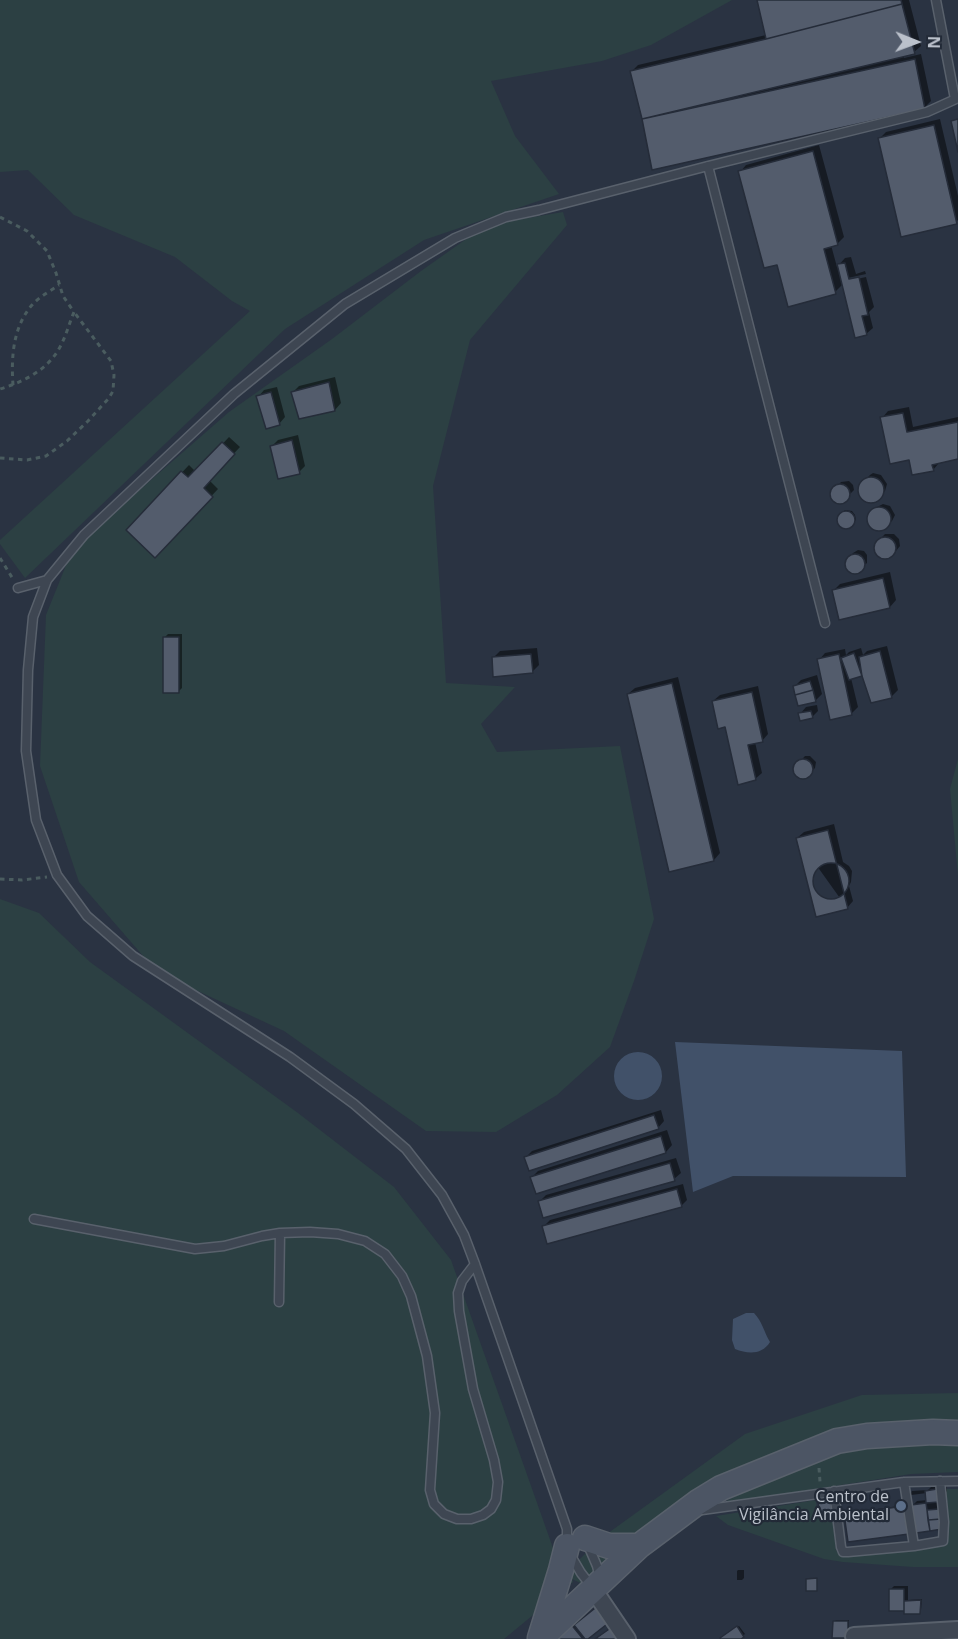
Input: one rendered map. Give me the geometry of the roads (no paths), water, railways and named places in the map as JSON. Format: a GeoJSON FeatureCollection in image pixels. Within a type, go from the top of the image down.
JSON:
{"type":"FeatureCollection","features":[{"type":"Feature","properties":{"kind":"main road"},"geometry":{"type":"LineString","coordinates":[[540,1639],[639,1546],[721,1488],[837,1441],[867,1436],[933,1432],[958,1433]]}},
{"type":"Feature","properties":{"kind":"main road"},"geometry":{"type":"LineString","coordinates":[[540,1639],[573,1538],[609,1546],[639,1546]]}},
{"type":"Feature","properties":{"kind":"street"},"geometry":{"type":"LineString","coordinates":[[597,1585],[627,1639]]}},
{"type":"Feature","properties":{"kind":"street"},"geometry":{"type":"LineString","coordinates":[[854,1636],[958,1630]]}},
{"type":"Feature","properties":{"kind":"lane"},"geometry":{"type":"LineString","coordinates":[[597,1585],[581,1573],[573,1538],[475,1264],[464,1235],[442,1195],[406,1149],[354,1104],[290,1057],[133,956],[87,916],[57,875],[36,820],[26,751],[28,670],[33,617],[47,580],[84,535],[225,401],[345,304],[455,238],[506,217],[927,112],[957,99],[936,0]]}},
{"type":"Feature","properties":{"kind":"lane"},"geometry":{"type":"LineString","coordinates":[[708,166],[825,623]]}},
{"type":"Feature","properties":{"kind":"lane"},"geometry":{"type":"LineString","coordinates":[[18,588],[47,580]]}},
{"type":"Feature","properties":{"kind":"lane"},"geometry":{"type":"LineString","coordinates":[[34,1219],[195,1249],[224,1246],[280,1233],[338,1234],[365,1240],[385,1254],[402,1276],[411,1296],[427,1356],[433,1389],[434,1434],[430,1490],[434,1504],[444,1514],[457,1519],[471,1520],[491,1509],[496,1500],[498,1482],[494,1460],[473,1389],[459,1311],[458,1293],[462,1281],[475,1264]]}},
{"type":"Feature","properties":{"kind":"lane"},"geometry":{"type":"LineString","coordinates":[[279,1302],[280,1233]]}},
{"type":"Feature","properties":{"kind":"lane"},"geometry":{"type":"LineString","coordinates":[[834,1491],[843,1552],[914,1546],[943,1541],[944,1522],[940,1481]]}},
{"type":"Feature","properties":{"kind":"lane"},"geometry":{"type":"LineString","coordinates":[[684,1512],[904,1482],[958,1481]]}},
{"type":"Feature","properties":{"kind":"lane"},"geometry":{"type":"LineString","coordinates":[[904,1482],[914,1546]]}},
{"type":"Feature","properties":{"kind":"lane"},"geometry":{"type":"LineString","coordinates":[[573,1538],[597,1566],[597,1585]]}},
{"type":"Feature","properties":{"kind":"water"},"geometry":{"type":"Polygon","coordinates":[[[675,1042],[902,1051],[906,1177],[733,1176],[693,1192],[675,1042]]]}},
{"type":"Feature","properties":{"kind":"water"},"geometry":{"type":"Polygon","coordinates":[[[638,1052],[655,1059],[662,1076],[655,1093],[638,1100],[621,1093],[614,1076],[621,1059],[638,1052]]]}},
{"type":"Feature","properties":{"kind":"water"},"geometry":{"type":"Polygon","coordinates":[[[746,1313],[754,1313],[757,1316],[770,1342],[759,1351],[745,1352],[735,1349],[732,1340],[733,1319],[746,1313]]]}},
{"type":"Feature","properties":{"kind":"place","name":"Centro de Vigilância Ambiental"},"geometry":{"type":"Point","coordinates":[901,1506]}}]}
